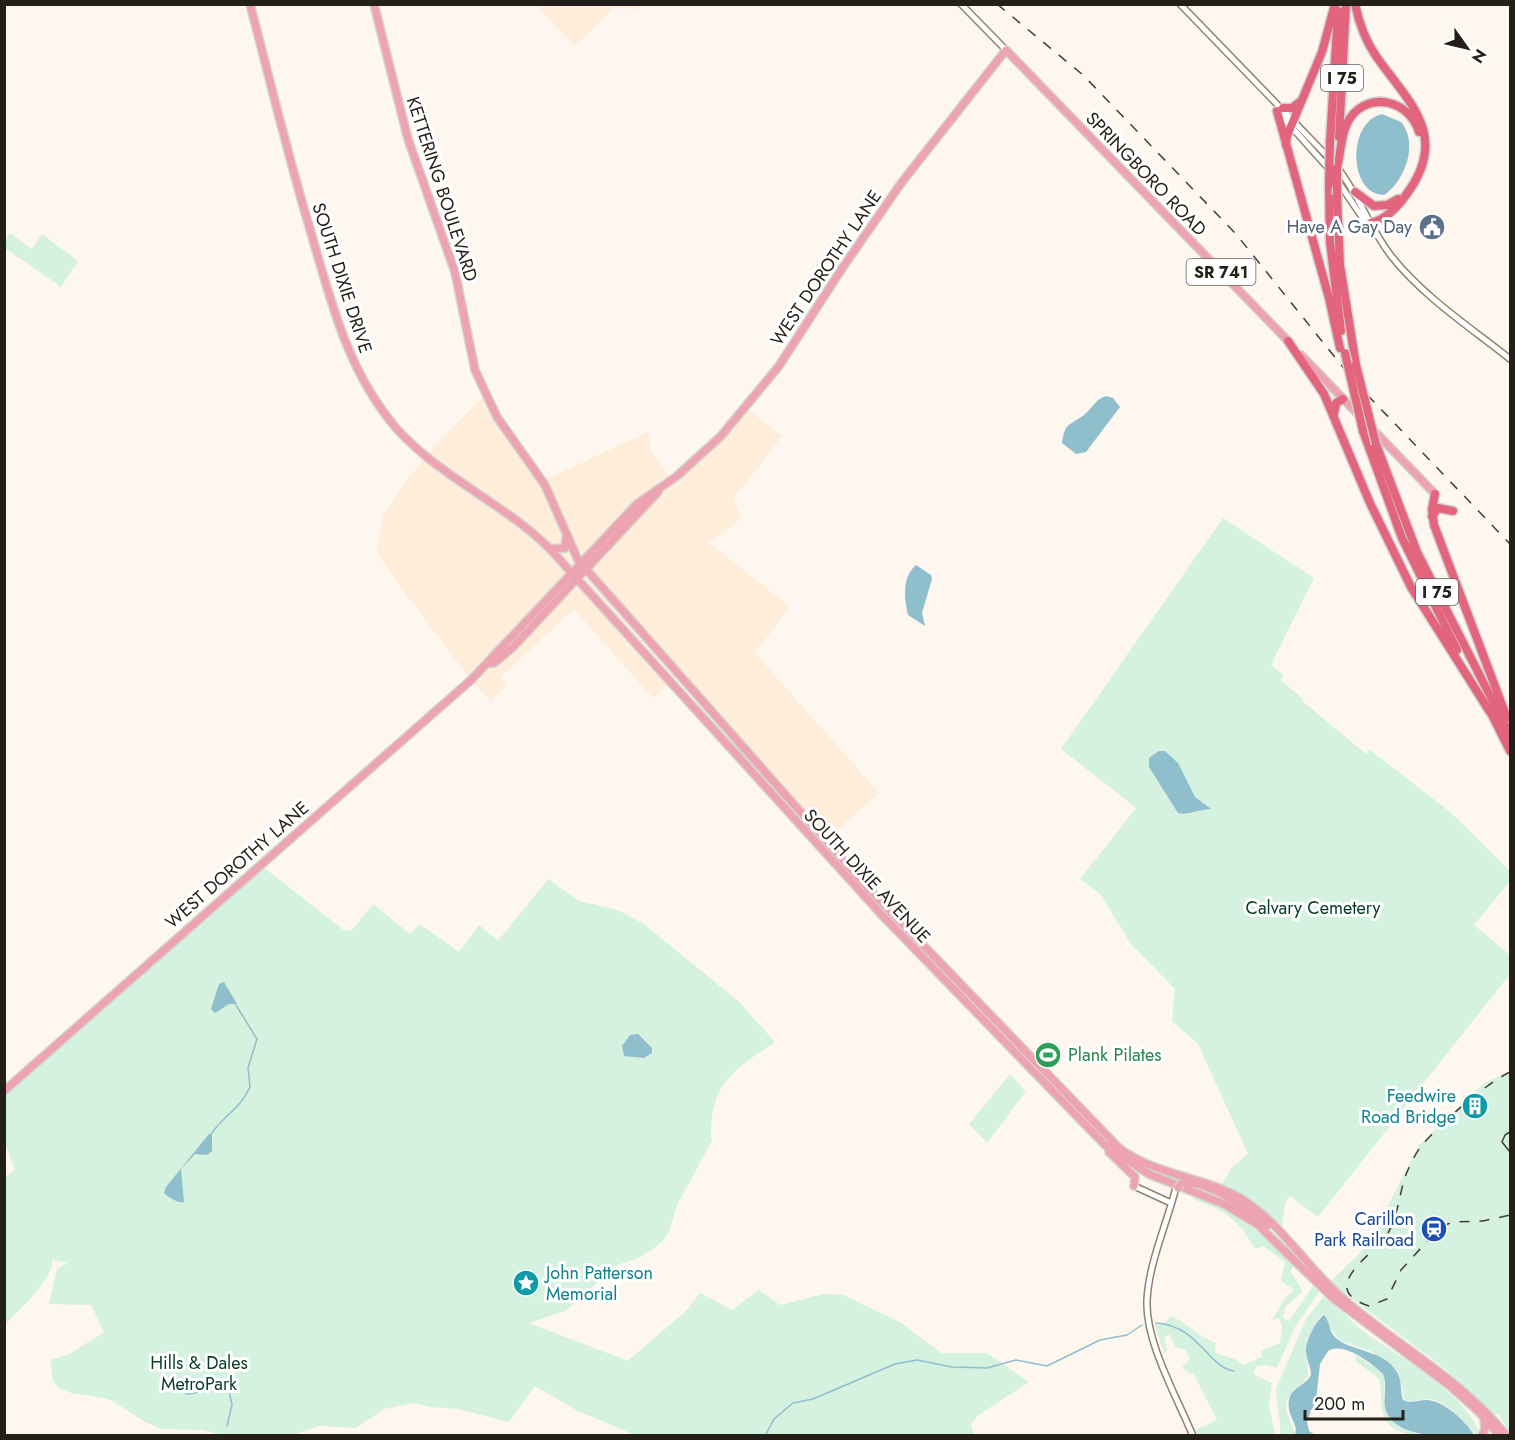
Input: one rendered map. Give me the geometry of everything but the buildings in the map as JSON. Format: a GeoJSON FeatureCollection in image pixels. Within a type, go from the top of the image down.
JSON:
{"type":"FeatureCollection","features":[{"type":"Feature","properties":{"kind":"highway"},"geometry":{"type":"LineString","coordinates":[[1290,163],[1286,141],[1322,52],[1337,4]]}},
{"type":"Feature","properties":{"kind":"highway","name":"I 75"},"geometry":{"type":"LineString","coordinates":[[1337,4],[1329,185],[1333,276],[1342,350],[1363,431],[1414,565],[1510,751]]}},
{"type":"Feature","properties":{"kind":"highway","name":"I 75"},"geometry":{"type":"LineString","coordinates":[[1346,4],[1337,195],[1340,265],[1356,365],[1376,444],[1417,552],[1510,735]]}},
{"type":"Feature","properties":{"kind":"highway"},"geometry":{"type":"LineString","coordinates":[[1355,4],[1365,39],[1416,108],[1424,135],[1421,165],[1409,190],[1388,214],[1371,223]]}},
{"type":"Feature","properties":{"kind":"highway"},"geometry":{"type":"LineString","coordinates":[[1304,96],[1294,107],[1278,107],[1290,163],[1342,350]]}},
{"type":"Feature","properties":{"kind":"highway"},"geometry":{"type":"LineString","coordinates":[[1339,153],[1345,129],[1357,111],[1377,102],[1403,107],[1416,123],[1420,148],[1415,171],[1398,199],[1371,223]]}},
{"type":"Feature","properties":{"kind":"highway"},"geometry":{"type":"LineString","coordinates":[[1355,192],[1374,206],[1387,205],[1398,199]]}},
{"type":"Feature","properties":{"kind":"highway"},"geometry":{"type":"LineString","coordinates":[[1288,341],[1319,383],[1387,541],[1411,587],[1490,712]]}},
{"type":"Feature","properties":{"kind":"highway"},"geometry":{"type":"LineString","coordinates":[[1335,418],[1334,405],[1343,399]]}},
{"type":"Feature","properties":{"kind":"highway"},"geometry":{"type":"LineString","coordinates":[[1435,494],[1432,516],[1466,615],[1510,727]]}},
{"type":"Feature","properties":{"kind":"highway"},"geometry":{"type":"LineString","coordinates":[[1432,516],[1438,508],[1453,511]]}},
{"type":"Feature","properties":{"kind":"main road","name":"SOUTH DIXIE DRIVE"},"geometry":{"type":"LineString","coordinates":[[250,4],[325,285],[345,343],[362,380],[391,421],[420,451],[522,525],[550,549],[574,576]]}},
{"type":"Feature","properties":{"kind":"main road","name":"KETTERING BOULEVARD"},"geometry":{"type":"LineString","coordinates":[[374,4],[407,135],[455,272],[467,341],[475,370],[497,417],[545,484],[566,538],[583,566]]}},
{"type":"Feature","properties":{"kind":"main road","name":"SPRINGBORO ROAD"},"geometry":{"type":"LineString","coordinates":[[961,4],[1435,494]]}},
{"type":"Feature","properties":{"kind":"main road"},"geometry":{"type":"LineString","coordinates":[[1180,4],[1293,123],[1326,153],[1355,192],[1389,253],[1416,283],[1510,359]]}},
{"type":"Feature","properties":{"kind":"main road","name":"WEST DOROTHY LANE"},"geometry":{"type":"LineString","coordinates":[[489,663],[494,663],[512,648],[583,566],[660,489],[721,436],[764,387],[887,203],[1006,50]]}},
{"type":"Feature","properties":{"kind":"main road"},"geometry":{"type":"LineString","coordinates":[[1293,123],[1364,219],[1371,223]]}},
{"type":"Feature","properties":{"kind":"main road"},"geometry":{"type":"LineString","coordinates":[[550,549],[565,548],[566,538]]}},
{"type":"Feature","properties":{"kind":"main road"},"geometry":{"type":"LineString","coordinates":[[572,550],[592,557],[591,568],[595,581]]}},
{"type":"Feature","properties":{"kind":"main road"},"geometry":{"type":"LineString","coordinates":[[560,560],[565,580]]}},
{"type":"Feature","properties":{"kind":"main road","name":"SOUTH DIXIE AVENUE"},"geometry":{"type":"LineString","coordinates":[[583,566],[693,693],[913,937],[1107,1136],[1134,1158],[1162,1170],[1178,1185]]}},
{"type":"Feature","properties":{"kind":"main road","name":"WEST DOROTHY LANE"},"geometry":{"type":"LineString","coordinates":[[4,1091],[489,663],[565,580],[574,576]]}},
{"type":"Feature","properties":{"kind":"main road","name":"SOUTH DIXIE AVENUE"},"geometry":{"type":"LineString","coordinates":[[574,576],[926,962],[946,975],[964,999],[1105,1145]]}},
{"type":"Feature","properties":{"kind":"main road"},"geometry":{"type":"LineString","coordinates":[[609,613],[631,633],[640,633]]}},
{"type":"Feature","properties":{"kind":"main road"},"geometry":{"type":"LineString","coordinates":[[634,643],[639,640],[656,651]]}},
{"type":"Feature","properties":{"kind":"main road"},"geometry":{"type":"LineString","coordinates":[[669,666],[671,683],[675,681],[684,690],[693,693]]}},
{"type":"Feature","properties":{"kind":"main road"},"geometry":{"type":"LineString","coordinates":[[1105,1145],[1153,1176],[1234,1209],[1270,1234]]}},
{"type":"Feature","properties":{"kind":"main road"},"geometry":{"type":"LineString","coordinates":[[1105,1145],[1119,1163],[1135,1177],[1134,1185],[1171,1203]]}},
{"type":"Feature","properties":{"kind":"main road"},"geometry":{"type":"LineString","coordinates":[[1178,1185],[1149,1285],[1147,1312],[1153,1338],[1193,1436]]}},
{"type":"Feature","properties":{"kind":"main road"},"geometry":{"type":"LineString","coordinates":[[1178,1185],[1211,1191],[1239,1204],[1259,1220],[1333,1298],[1450,1386],[1484,1416],[1500,1436]]}},
{"type":"Feature","properties":{"kind":"main road"},"geometry":{"type":"LineString","coordinates":[[1178,1185],[1220,1188],[1258,1211],[1340,1296],[1458,1384],[1507,1436]]}},
{"type":"Feature","properties":{"kind":"main road"},"geometry":{"type":"LineString","coordinates":[[1482,1436],[1485,1429],[1484,1416]]}},
{"type":"Feature","properties":{"kind":"shaded area"},"geometry":{"type":"Polygon","coordinates":[[[535,5],[642,5],[637,9],[614,8],[575,46],[535,5]]]}},
{"type":"Feature","properties":{"kind":"shaded area"},"geometry":{"type":"Polygon","coordinates":[[[485,395],[543,481],[648,432],[651,450],[672,480],[746,408],[782,436],[733,499],[741,519],[708,542],[790,607],[755,653],[879,793],[825,841],[677,676],[653,698],[574,609],[500,677],[507,685],[491,701],[471,680],[393,577],[377,552],[384,513],[425,456],[485,395]]]}},
{"type":"Feature","properties":{"kind":"green space"},"geometry":{"type":"Polygon","coordinates":[[[10,233],[32,249],[42,234],[78,261],[61,287],[5,248],[5,241],[10,233]]]}},
{"type":"Feature","properties":{"kind":"green space","name":"Calvary Cemetery"},"geometry":{"type":"Polygon","coordinates":[[[1223,518],[1314,578],[1271,665],[1284,675],[1281,680],[1303,699],[1302,701],[1366,754],[1370,750],[1449,811],[1510,871],[1510,881],[1474,925],[1510,955],[1510,974],[1318,1217],[1290,1196],[1285,1203],[1281,1233],[1220,1188],[1232,1167],[1248,1154],[1198,1044],[1172,1021],[1175,989],[1131,944],[1100,894],[1080,879],[1136,808],[1061,749],[1223,518]]]}},
{"type":"Feature","properties":{"kind":"green space","name":"Hills & Dales MetroPark"},"geometry":{"type":"Polygon","coordinates":[[[262,866],[345,931],[352,930],[373,904],[410,934],[420,924],[459,952],[479,925],[498,941],[548,879],[579,901],[618,910],[644,924],[739,1002],[775,1042],[734,1072],[719,1092],[712,1118],[712,1141],[677,1205],[669,1232],[662,1242],[641,1257],[617,1265],[565,1311],[529,1323],[628,1361],[687,1310],[700,1293],[732,1310],[759,1290],[780,1305],[824,1294],[843,1295],[900,1322],[941,1353],[987,1353],[1029,1382],[977,1416],[971,1425],[975,1435],[635,1435],[576,1410],[535,1386],[509,1422],[458,1409],[430,1407],[414,1403],[384,1409],[356,1428],[319,1426],[294,1435],[223,1435],[203,1430],[162,1429],[145,1422],[109,1399],[71,1393],[59,1388],[53,1381],[50,1360],[68,1355],[104,1332],[91,1305],[49,1304],[57,1269],[67,1263],[52,1260],[48,1276],[42,1285],[5,1325],[5,1177],[15,1170],[5,1144],[5,1091],[262,866]]]}},
{"type":"Feature","properties":{"kind":"green space"},"geometry":{"type":"Polygon","coordinates":[[[1510,1071],[1510,1433],[1499,1415],[1494,1414],[1444,1368],[1330,1282],[1367,1246],[1419,1145],[1484,1083],[1510,1071]]]}},
{"type":"Feature","properties":{"kind":"green space"},"geometry":{"type":"Polygon","coordinates":[[[1010,1074],[1026,1091],[987,1143],[969,1124],[1010,1074]]]}},
{"type":"Feature","properties":{"kind":"green space"},"geometry":{"type":"Polygon","coordinates":[[[1196,1196],[1249,1225],[1294,1266],[1290,1271],[1301,1288],[1301,1293],[1285,1307],[1283,1318],[1289,1321],[1313,1286],[1319,1292],[1294,1329],[1277,1368],[1266,1365],[1257,1366],[1253,1374],[1272,1383],[1269,1406],[1275,1435],[1197,1435],[1195,1430],[1217,1420],[1194,1375],[1182,1368],[1190,1358],[1185,1350],[1175,1347],[1170,1335],[1165,1337],[1167,1352],[1164,1353],[1154,1324],[1163,1325],[1171,1316],[1216,1343],[1215,1353],[1237,1360],[1243,1365],[1262,1357],[1261,1351],[1280,1343],[1282,1326],[1279,1318],[1272,1320],[1286,1296],[1294,1290],[1281,1281],[1285,1262],[1263,1246],[1255,1249],[1243,1230],[1230,1217],[1193,1199],[1196,1196]]]}},
{"type":"Feature","properties":{"kind":"green space"},"geometry":{"type":"Polygon","coordinates":[[[1323,1297],[1366,1333],[1446,1390],[1472,1418],[1479,1432],[1476,1435],[1467,1424],[1442,1403],[1428,1399],[1405,1400],[1397,1370],[1372,1352],[1339,1340],[1324,1314],[1319,1317],[1307,1340],[1308,1377],[1287,1399],[1286,1410],[1295,1433],[1294,1435],[1281,1435],[1276,1389],[1306,1319],[1323,1297]]]}},
{"type":"Feature","properties":{"kind":"green space"},"geometry":{"type":"Polygon","coordinates":[[[1355,1355],[1378,1369],[1385,1377],[1384,1398],[1389,1419],[1415,1433],[1442,1435],[1413,1435],[1396,1430],[1389,1425],[1384,1417],[1379,1379],[1356,1361],[1355,1355]]]}},
{"type":"Feature","properties":{"kind":"water"},"geometry":{"type":"Polygon","coordinates":[[[1382,114],[1401,122],[1409,140],[1409,151],[1403,171],[1398,181],[1384,195],[1372,192],[1364,183],[1358,171],[1356,157],[1362,130],[1371,120],[1382,114]]]}},
{"type":"Feature","properties":{"kind":"water"},"geometry":{"type":"Polygon","coordinates":[[[1106,396],[1113,398],[1120,407],[1086,452],[1076,454],[1062,443],[1066,428],[1087,413],[1099,399],[1106,396]]]}},
{"type":"Feature","properties":{"kind":"water"},"geometry":{"type":"Polygon","coordinates":[[[916,565],[931,575],[932,579],[922,613],[925,626],[908,615],[906,602],[906,582],[908,575],[916,565]]]}},
{"type":"Feature","properties":{"kind":"water"},"geometry":{"type":"Polygon","coordinates":[[[1159,751],[1165,751],[1178,763],[1195,797],[1211,809],[1185,814],[1178,813],[1149,767],[1149,758],[1159,751]]]}},
{"type":"Feature","properties":{"kind":"water"},"geometry":{"type":"Polygon","coordinates":[[[224,982],[237,1004],[229,1004],[215,1013],[211,1009],[219,984],[224,982]]]}},
{"type":"Feature","properties":{"kind":"water"},"geometry":{"type":"Polygon","coordinates":[[[638,1034],[652,1048],[652,1053],[644,1058],[624,1056],[622,1046],[630,1035],[638,1034]]]}},
{"type":"Feature","properties":{"kind":"water"},"geometry":{"type":"Polygon","coordinates":[[[209,1134],[212,1135],[212,1151],[207,1155],[195,1154],[181,1169],[184,1202],[171,1198],[164,1193],[166,1187],[209,1134]]]}},
{"type":"Feature","properties":{"kind":"water"},"geometry":{"type":"Polygon","coordinates":[[[1324,1315],[1337,1339],[1352,1347],[1377,1355],[1391,1365],[1399,1375],[1403,1400],[1433,1401],[1447,1407],[1466,1424],[1474,1435],[1424,1434],[1401,1427],[1386,1411],[1383,1374],[1357,1355],[1349,1351],[1334,1349],[1328,1351],[1320,1364],[1316,1400],[1307,1421],[1309,1431],[1315,1435],[1295,1435],[1295,1427],[1289,1411],[1289,1400],[1293,1392],[1311,1375],[1306,1348],[1315,1326],[1324,1315]]]}},
{"type":"Feature","properties":{"kind":"waterway"},"geometry":{"type":"LineString","coordinates":[[210,1136],[241,1102],[250,1087],[248,1068],[257,1039],[236,1005]]}},
{"type":"Feature","properties":{"kind":"waterway"},"geometry":{"type":"LineString","coordinates":[[1156,1323],[1183,1331],[1217,1363],[1234,1371]]}},
{"type":"Feature","properties":{"kind":"waterway"},"geometry":{"type":"LineString","coordinates":[[765,1436],[774,1419],[793,1403],[813,1399],[895,1364],[917,1360],[952,1367],[987,1368],[1016,1360],[1047,1366],[1100,1340],[1127,1335],[1142,1325]]}},
{"type":"Feature","properties":{"kind":"waterway"},"geometry":{"type":"LineString","coordinates":[[186,1394],[192,1394],[227,1380],[232,1405],[227,1426]]}},
{"type":"Feature","properties":{"kind":"tram line"},"geometry":{"type":"LineString","coordinates":[[1510,1132],[1505,1135],[1502,1142],[1510,1152]]}},
{"type":"Feature","properties":{"kind":"railway"},"geometry":{"type":"LineString","coordinates":[[997,4],[1083,75],[1236,234],[1354,381],[1510,544]]}},
{"type":"Feature","properties":{"kind":"railway"},"geometry":{"type":"LineString","coordinates":[[1510,1072],[1488,1085],[1420,1147],[1407,1172],[1388,1233],[1354,1270],[1348,1280],[1347,1290],[1354,1299],[1369,1306],[1387,1299],[1401,1270],[1440,1227],[1453,1222],[1483,1221],[1510,1215]]}},
{"type":"Feature","properties":{"kind":"place","name":"Have A Gay Day"},"geometry":{"type":"Point","coordinates":[1432,227]}},
{"type":"Feature","properties":{"kind":"place","name":"Plank Pilates"},"geometry":{"type":"Point","coordinates":[1048,1055]}},
{"type":"Feature","properties":{"kind":"place","name":"Feedwire Road Bridge"},"geometry":{"type":"Point","coordinates":[1475,1106]}},
{"type":"Feature","properties":{"kind":"place","name":"Carillon Park Railroad"},"geometry":{"type":"Point","coordinates":[1434,1229]}},
{"type":"Feature","properties":{"kind":"place","name":"John Patterson Memorial"},"geometry":{"type":"Point","coordinates":[526,1283]}}]}
